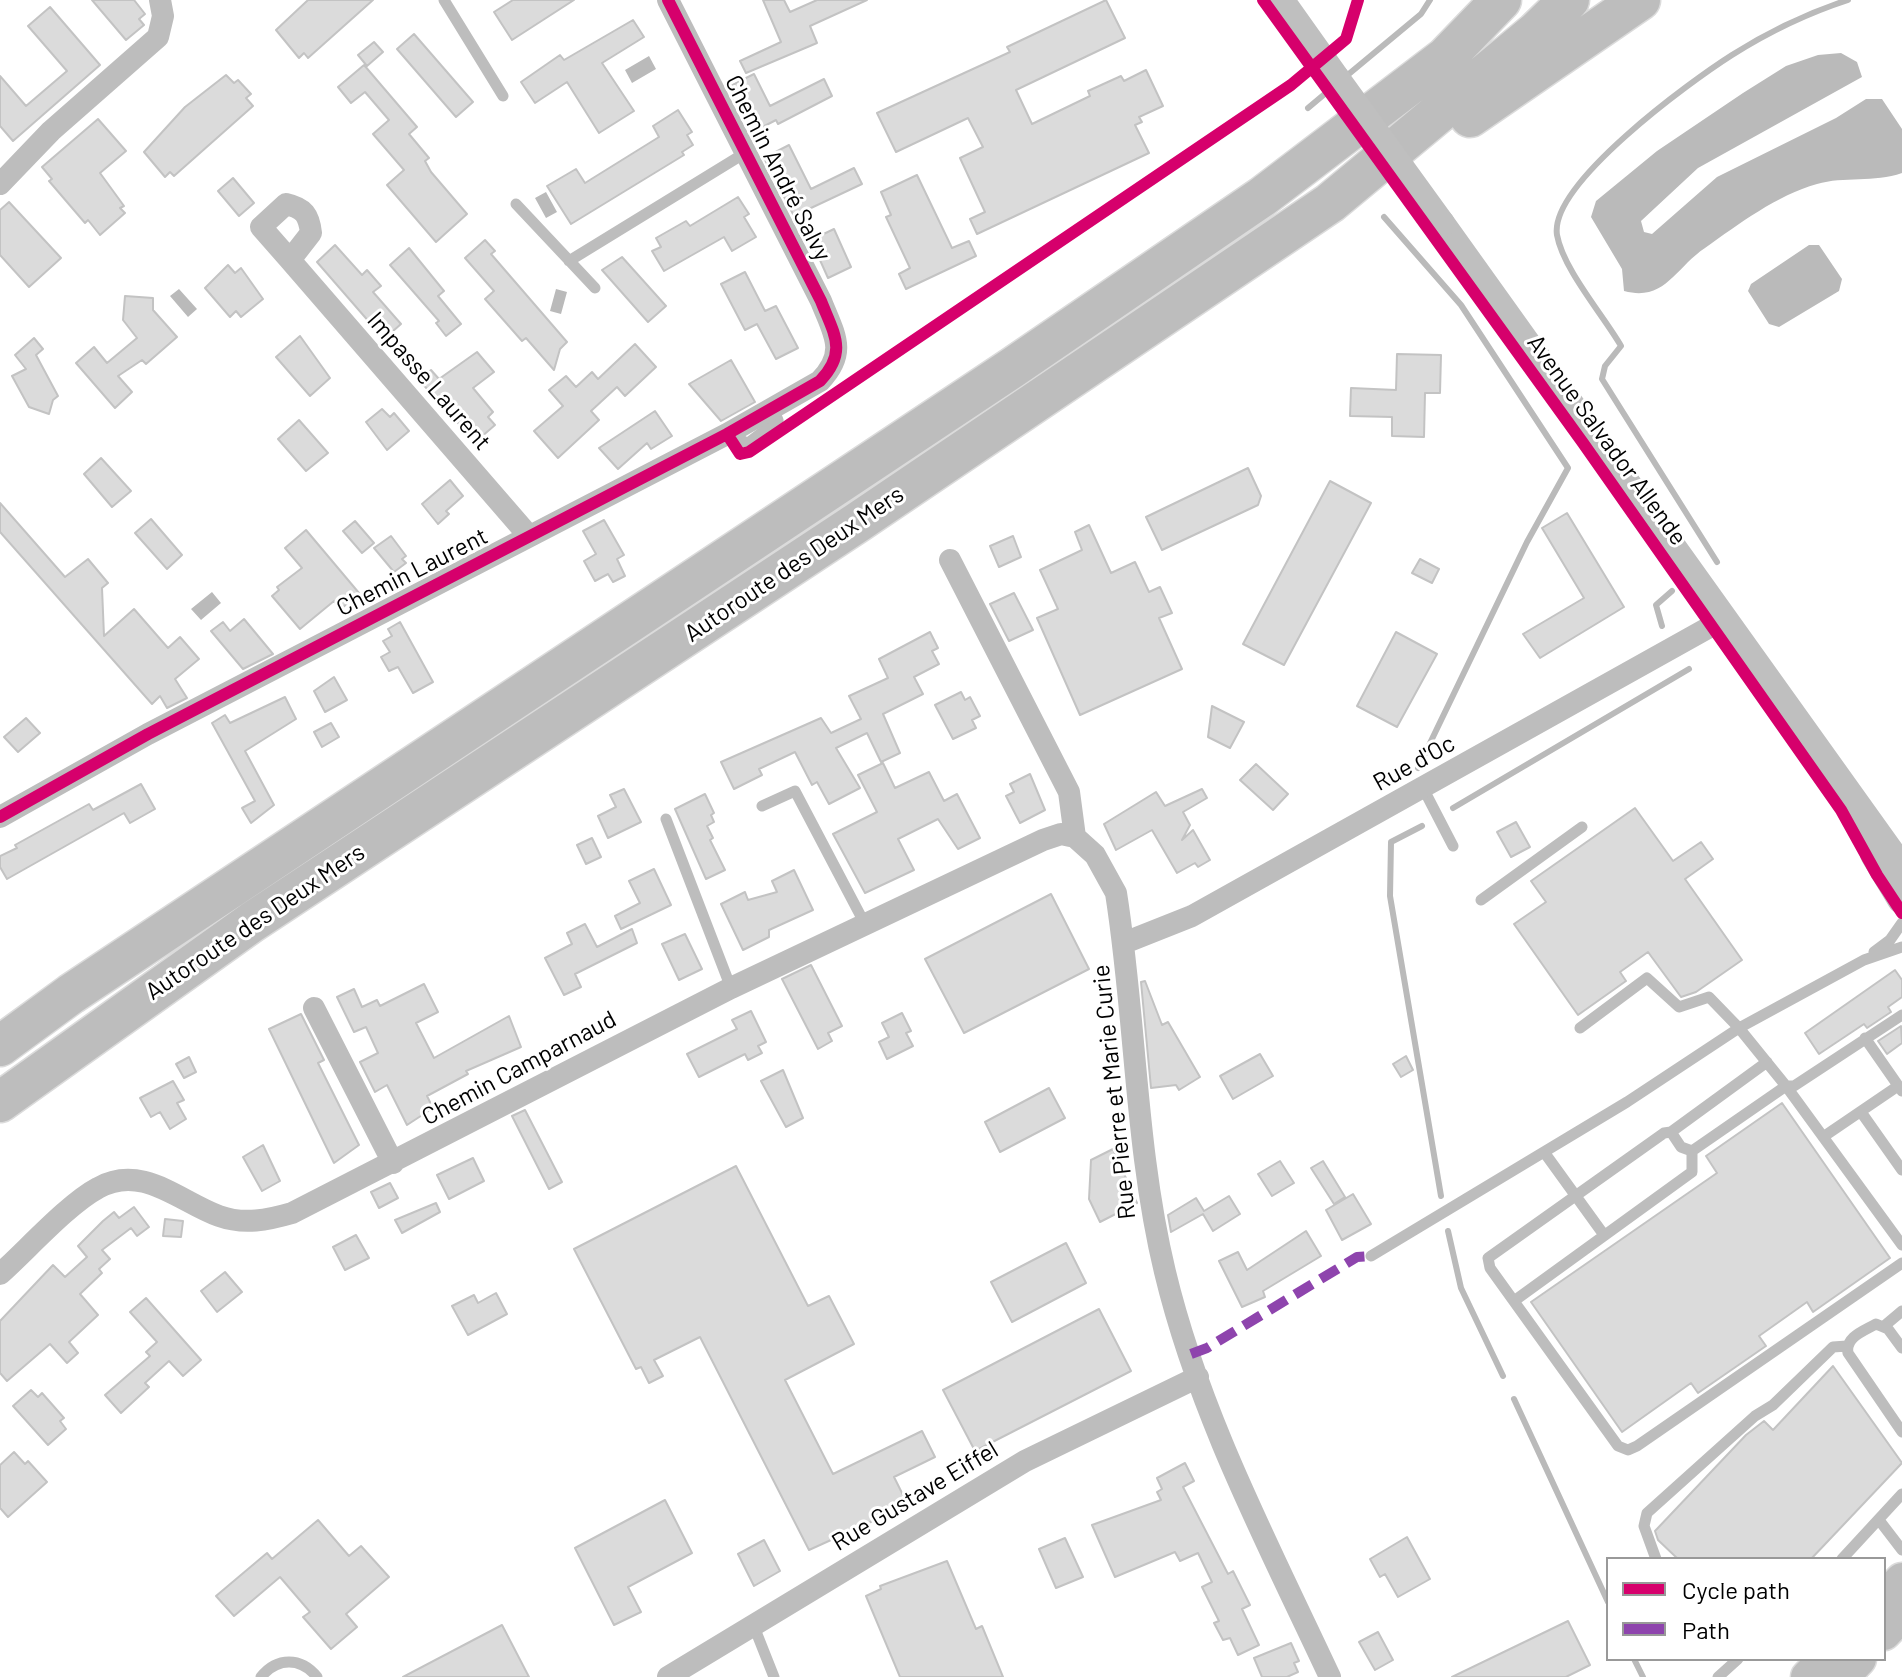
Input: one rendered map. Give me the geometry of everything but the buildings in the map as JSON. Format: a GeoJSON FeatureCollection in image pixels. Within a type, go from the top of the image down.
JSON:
{"type":"FeatureCollection","features":[{"type":"Feature","properties":{"kind":"highway","name":"Autoroute des Deux Mers"},"geometry":{"type":"LineString","coordinates":[[0,1046],[71,994],[1012,368],[1262,197],[1446,57],[1501,0]]}},
{"type":"Feature","properties":{"kind":"highway","name":"Autoroute des Deux Mers"},"geometry":{"type":"LineString","coordinates":[[0,1102],[252,922],[858,522],[1330,203],[1536,32],[1569,0]]}},
{"type":"Feature","properties":{"kind":"highway"},"geometry":{"type":"LineString","coordinates":[[1330,203],[1463,121],[1640,0]]}},
{"type":"Feature","properties":{"kind":"main road"},"geometry":{"type":"LineString","coordinates":[[1886,1597],[1902,1580]]}},
{"type":"Feature","properties":{"kind":"main road"},"geometry":{"type":"LineString","coordinates":[[1886,1631],[1902,1614]]}},
{"type":"Feature","properties":{"kind":"main road"},"geometry":{"type":"LineString","coordinates":[[1808,1677],[1824,1661]]}},
{"type":"Feature","properties":{"kind":"main road"},"geometry":{"type":"LineString","coordinates":[[1842,1677],[1857,1661]]}},
{"type":"Feature","properties":{"kind":"street"},"geometry":{"type":"LineString","coordinates":[[0,184],[51,131],[158,37],[163,16],[160,0]]}},
{"type":"Feature","properties":{"kind":"street","name":"Chemin André Salvy"},"geometry":{"type":"LineString","coordinates":[[668,0],[821,301],[837,341],[837,359]]}},
{"type":"Feature","properties":{"kind":"street","name":"Avenue Salvador Allende"},"geometry":{"type":"LineString","coordinates":[[1279,0],[1724,619],[1838,785],[1902,870]]}},
{"type":"Feature","properties":{"kind":"street","name":"Impasse Laurent"},"geometry":{"type":"LineString","coordinates":[[290,260],[529,536]]}},
{"type":"Feature","properties":{"kind":"street","name":"Chemin Laurent"},"geometry":{"type":"LineString","coordinates":[[0,817],[148,734],[736,429],[820,381],[837,359]]}},
{"type":"Feature","properties":{"kind":"street"},"geometry":{"type":"LineString","coordinates":[[950,560],[1069,792],[1075,837]]}},
{"type":"Feature","properties":{"kind":"street","name":"Rue d'Oc"},"geometry":{"type":"LineString","coordinates":[[1124,943],[1192,916],[1724,619]]}},
{"type":"Feature","properties":{"kind":"street","name":"Avenue Salvador Allende"},"geometry":{"type":"LineString","coordinates":[[1838,785],[1902,899]]}},
{"type":"Feature","properties":{"kind":"street","name":"Chemin Camparnaud"},"geometry":{"type":"LineString","coordinates":[[0,1274],[83,1199],[113,1182],[146,1182],[220,1216],[266,1221],[292,1213],[473,1123],[502,1102],[731,988],[1043,840],[1061,834],[1075,837]]}},
{"type":"Feature","properties":{"kind":"street","name":"Rue Pierre et Marie Curie"},"geometry":{"type":"LineString","coordinates":[[1075,837],[1095,855],[1116,893],[1124,943],[1147,1183],[1165,1275],[1198,1377],[1243,1491],[1330,1677]]}},
{"type":"Feature","properties":{"kind":"street"},"geometry":{"type":"LineString","coordinates":[[314,1008],[393,1163]]}},
{"type":"Feature","properties":{"kind":"street","name":"Rue Gustave Eiffel"},"geometry":{"type":"LineString","coordinates":[[668,1677],[1025,1461],[1198,1377]]}},
{"type":"Feature","properties":{"kind":"lane"},"geometry":{"type":"LineString","coordinates":[[444,0],[503,96]]}},
{"type":"Feature","properties":{"kind":"lane"},"geometry":{"type":"LineString","coordinates":[[569,261],[745,153]]}},
{"type":"Feature","properties":{"kind":"lane"},"geometry":{"type":"LineString","coordinates":[[516,204],[595,288]]}},
{"type":"Feature","properties":{"kind":"lane"},"geometry":{"type":"LineString","coordinates":[[1423,788],[1453,846]]}},
{"type":"Feature","properties":{"kind":"lane"},"geometry":{"type":"LineString","coordinates":[[762,806],[795,791],[866,926]]}},
{"type":"Feature","properties":{"kind":"lane"},"geometry":{"type":"LineString","coordinates":[[666,819],[731,988]]}},
{"type":"Feature","properties":{"kind":"lane"},"geometry":{"type":"LineString","coordinates":[[1481,900],[1582,827]]}},
{"type":"Feature","properties":{"kind":"lane"},"geometry":{"type":"LineString","coordinates":[[1371,1256],[1544,1152],[1739,1028],[1864,960],[1890,940],[1902,923]]}},
{"type":"Feature","properties":{"kind":"lane"},"geometry":{"type":"LineString","coordinates":[[1864,960],[1902,947]]}},
{"type":"Feature","properties":{"kind":"lane"},"geometry":{"type":"LineString","coordinates":[[1580,1028],[1647,978],[1679,1007],[1709,997],[1739,1028],[1786,1086],[1902,1245]]}},
{"type":"Feature","properties":{"kind":"lane"},"geometry":{"type":"LineString","coordinates":[[1692,1151],[1786,1086],[1794,1086],[1902,1015]]}},
{"type":"Feature","properties":{"kind":"lane"},"geometry":{"type":"LineString","coordinates":[[1823,1137],[1900,1088],[1865,1038]]}},
{"type":"Feature","properties":{"kind":"lane"},"geometry":{"type":"LineString","coordinates":[[1767,1062],[1488,1258],[1490,1268],[1618,1446],[1628,1450],[1902,1263]]}},
{"type":"Feature","properties":{"kind":"lane"},"geometry":{"type":"LineString","coordinates":[[1861,1112],[1902,1170]]}},
{"type":"Feature","properties":{"kind":"lane"},"geometry":{"type":"LineString","coordinates":[[1671,1132],[1681,1147],[1692,1151]]}},
{"type":"Feature","properties":{"kind":"lane"},"geometry":{"type":"LineString","coordinates":[[1514,1301],[1692,1172],[1692,1151]]}},
{"type":"Feature","properties":{"kind":"lane"},"geometry":{"type":"LineString","coordinates":[[1544,1152],[1604,1235]]}},
{"type":"Feature","properties":{"kind":"lane"},"geometry":{"type":"LineString","coordinates":[[1883,1327],[1902,1311]]}},
{"type":"Feature","properties":{"kind":"lane"},"geometry":{"type":"LineString","coordinates":[[1847,1346],[1850,1340],[1876,1324],[1883,1327],[1902,1348]]}},
{"type":"Feature","properties":{"kind":"lane"},"geometry":{"type":"LineString","coordinates":[[1847,1346],[1855,1364],[1902,1432]]}},
{"type":"Feature","properties":{"kind":"lane"},"geometry":{"type":"LineString","coordinates":[[1655,1557],[1644,1526],[1647,1513],[1755,1416],[1773,1405],[1833,1347],[1847,1346]]}},
{"type":"Feature","properties":{"kind":"lane"},"geometry":{"type":"LineString","coordinates":[[1844,1557],[1902,1494]]}},
{"type":"Feature","properties":{"kind":"lane"},"geometry":{"type":"LineString","coordinates":[[1879,1520],[1902,1550]]}},
{"type":"Feature","properties":{"kind":"lane"},"geometry":{"type":"LineString","coordinates":[[753,1624],[774,1677]]}},
{"type":"Feature","properties":{"kind":"lane"},"geometry":{"type":"LineString","coordinates":[[261,1677],[276,1664],[287,1661],[310,1668],[317,1677]]}},
{"type":"Feature","properties":{"kind":"lane"},"geometry":{"type":"LineString","coordinates":[[1718,1677],[1735,1661]]}},
{"type":"Feature","properties":{"kind":"shaded area"},"geometry":{"type":"Polygon","coordinates":[[[1841,53],[1857,62],[1862,77],[1698,168],[1641,221],[1644,232],[1652,234],[1717,177],[1836,118],[1866,99],[1882,99],[1902,129],[1902,173],[1881,178],[1827,182],[1802,189],[1731,229],[1660,288],[1638,293],[1624,291],[1622,269],[1591,217],[1596,201],[1657,151],[1786,66],[1818,55],[1841,53]]]}},
{"type":"Feature","properties":{"kind":"shaded area"},"geometry":{"type":"Polygon","coordinates":[[[649,56],[656,69],[632,83],[625,70],[649,56]]]}},
{"type":"Feature","properties":{"kind":"shaded area"},"geometry":{"type":"Polygon","coordinates":[[[546,192],[557,212],[546,218],[535,198],[546,192]]]}},
{"type":"Feature","properties":{"kind":"shaded area"},"geometry":{"type":"Polygon","coordinates":[[[1809,245],[1819,245],[1842,279],[1839,291],[1779,327],[1769,324],[1748,291],[1751,284],[1809,245]]]}},
{"type":"Feature","properties":{"kind":"shaded area"},"geometry":{"type":"Polygon","coordinates":[[[179,289],[197,309],[188,317],[170,296],[179,289]]]}},
{"type":"Feature","properties":{"kind":"shaded area"},"geometry":{"type":"Polygon","coordinates":[[[556,289],[567,292],[561,314],[550,311],[556,289]]]}},
{"type":"Feature","properties":{"kind":"shaded area"},"geometry":{"type":"Polygon","coordinates":[[[212,592],[221,603],[201,620],[191,609],[212,592]]]}},
{"type":"Feature","properties":{"kind":"waterway"},"geometry":{"type":"LineString","coordinates":[[1344,78],[1421,14],[1430,0]]}},
{"type":"Feature","properties":{"kind":"waterway"},"geometry":{"type":"LineString","coordinates":[[1717,562],[1602,379],[1605,366],[1621,346],[1567,262],[1557,235],[1561,214],[1575,189],[1598,162],[1686,87],[1759,39],[1803,17],[1848,0]]}},
{"type":"Feature","properties":{"kind":"waterway"},"geometry":{"type":"LineString","coordinates":[[1308,108],[1333,87]]}},
{"type":"Feature","properties":{"kind":"waterway"},"geometry":{"type":"LineString","coordinates":[[1384,217],[1461,305],[1568,468],[1527,542],[1418,768]]}},
{"type":"Feature","properties":{"kind":"waterway"},"geometry":{"type":"LineString","coordinates":[[1662,626],[1656,605],[1672,591]]}},
{"type":"Feature","properties":{"kind":"waterway"},"geometry":{"type":"LineString","coordinates":[[1453,808],[1689,669]]}},
{"type":"Feature","properties":{"kind":"waterway"},"geometry":{"type":"LineString","coordinates":[[1422,826],[1391,842],[1390,896],[1441,1196]]}},
{"type":"Feature","properties":{"kind":"waterway"},"geometry":{"type":"LineString","coordinates":[[1448,1231],[1461,1288],[1503,1376]]}},
{"type":"Feature","properties":{"kind":"waterway"},"geometry":{"type":"LineString","coordinates":[[1514,1399],[1606,1598]]}},
{"type":"Feature","properties":{"kind":"waterway"},"geometry":{"type":"LineString","coordinates":[[1635,1661],[1643,1677]]}},
{"type":"Feature","properties":{"kind":"marked path"},"geometry":{"type":"LineString","coordinates":[[1191,1354],[1207,1348],[1357,1257],[1371,1256]]}},
{"type":"Feature","properties":{"kind":"cycle path"},"geometry":{"type":"LineString","coordinates":[[0,817],[148,734],[727,434],[820,381],[829,371],[834,361],[836,342],[821,301],[668,0]]}},
{"type":"Feature","properties":{"kind":"cycle path"},"geometry":{"type":"LineString","coordinates":[[1263,0],[1583,443],[1841,810],[1902,913]]}},
{"type":"Feature","properties":{"kind":"cycle path"},"geometry":{"type":"LineString","coordinates":[[727,434],[740,454],[749,452],[1291,85],[1346,39],[1358,0]]}}]}
